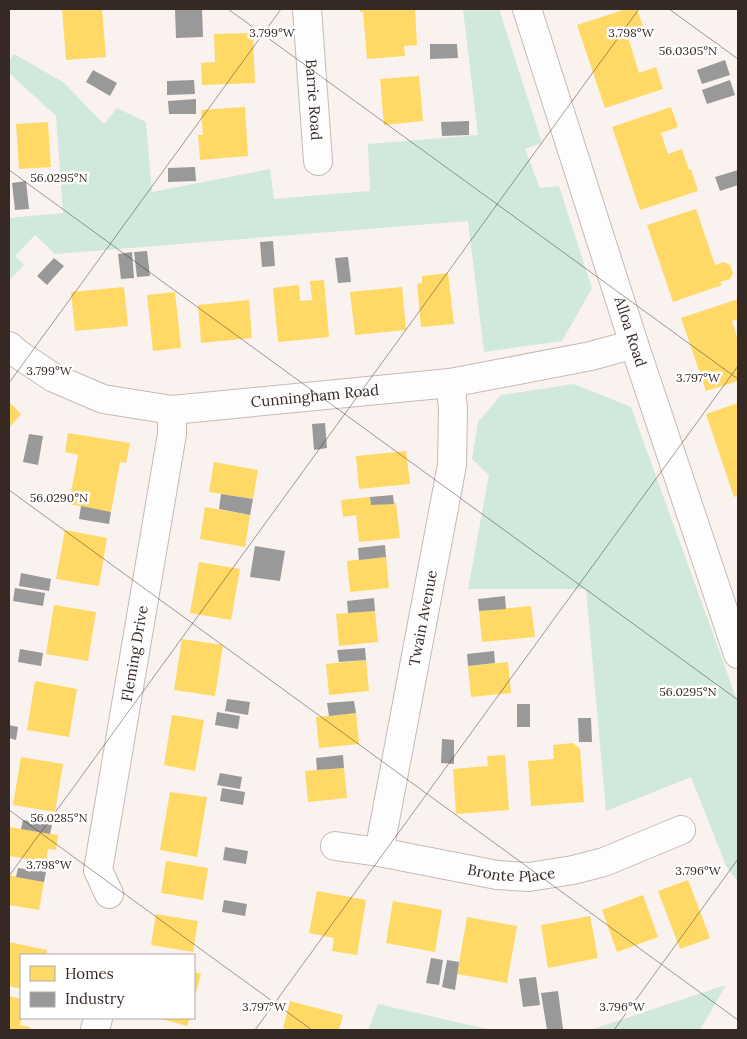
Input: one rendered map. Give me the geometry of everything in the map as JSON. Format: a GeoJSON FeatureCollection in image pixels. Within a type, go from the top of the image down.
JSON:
{"type":"FeatureCollection","features":[{"type":"Feature","properties":{"kind":"street","name":"Barrie Road"},"geometry":{"type":"LineString","coordinates":[[306,9],[318,161]]}},
{"type":"Feature","properties":{"kind":"street","name":"Alloa Road"},"geometry":{"type":"LineString","coordinates":[[527,9],[634,344],[738,654]]}},
{"type":"Feature","properties":{"kind":"street","name":"Cunningham Road"},"geometry":{"type":"LineString","coordinates":[[9,346],[54,378],[103,399],[172,410],[450,383],[591,356],[634,344]]}},
{"type":"Feature","properties":{"kind":"street","name":"Twain Avenue"},"geometry":{"type":"LineString","coordinates":[[379,852],[452,466],[453,408],[450,383]]}},
{"type":"Feature","properties":{"kind":"street","name":"Fleming Drive"},"geometry":{"type":"LineString","coordinates":[[109,894],[98,870],[172,434],[172,410]]}},
{"type":"Feature","properties":{"kind":"street","name":"Bronte Place"},"geometry":{"type":"LineString","coordinates":[[335,846],[379,852],[497,875],[529,877],[573,870],[604,862],[681,830]]}},
{"type":"Feature","properties":{"kind":"green space"},"geometry":{"type":"Polygon","coordinates":[[[463,9],[499,9],[542,143],[525,149],[540,188],[559,186],[592,288],[562,341],[484,352],[468,221],[55,254],[35,235],[15,256],[24,265],[11,279],[9,277],[9,218],[63,213],[56,116],[9,73],[9,61],[14,54],[63,82],[104,124],[117,108],[146,122],[152,192],[270,169],[274,199],[370,191],[368,144],[478,135],[463,9]]]}},
{"type":"Feature","properties":{"kind":"green space"},"geometry":{"type":"Polygon","coordinates":[[[574,384],[631,407],[738,703],[738,882],[726,866],[691,777],[606,811],[586,589],[468,589],[489,475],[472,459],[478,422],[501,395],[574,384]]]}},
{"type":"Feature","properties":{"kind":"green space"},"geometry":{"type":"Polygon","coordinates":[[[726,985],[700,1030],[590,1030],[726,985]]]}},
{"type":"Feature","properties":{"kind":"green space"},"geometry":{"type":"Polygon","coordinates":[[[378,1004],[491,1030],[368,1030],[378,1004]]]}},
{"type":"Feature","properties":{"kind":"building: Homes"},"geometry":{"type":"Polygon","coordinates":[[[62,9],[102,9],[106,57],[66,60],[62,9]]]}},
{"type":"Feature","properties":{"kind":"building: Homes"},"geometry":{"type":"Polygon","coordinates":[[[360,9],[415,9],[417,45],[404,46],[405,56],[367,59],[363,12],[360,12],[360,9]]]}},
{"type":"Feature","properties":{"kind":"building: Homes"},"geometry":{"type":"Polygon","coordinates":[[[626,9],[637,9],[643,26],[626,31],[639,73],[656,67],[663,89],[605,108],[577,25],[626,9]]]}},
{"type":"Feature","properties":{"kind":"building: Homes"},"geometry":{"type":"Polygon","coordinates":[[[253,33],[255,83],[202,85],[201,63],[215,62],[214,34],[253,33]]]}},
{"type":"Feature","properties":{"kind":"building: Homes"},"geometry":{"type":"Polygon","coordinates":[[[419,76],[423,121],[384,125],[380,79],[419,76]]]}},
{"type":"Feature","properties":{"kind":"building: Homes"},"geometry":{"type":"Polygon","coordinates":[[[245,107],[248,156],[200,160],[198,135],[203,135],[201,110],[245,107]]]}},
{"type":"Feature","properties":{"kind":"building: Homes"},"geometry":{"type":"Polygon","coordinates":[[[671,107],[678,127],[661,133],[668,154],[682,149],[698,191],[640,210],[612,127],[671,107]]]}},
{"type":"Feature","properties":{"kind":"building: Homes"},"geometry":{"type":"Polygon","coordinates":[[[48,122],[51,167],[19,169],[16,124],[48,122]]]}},
{"type":"Feature","properties":{"kind":"building: Homes"},"geometry":{"type":"Polygon","coordinates":[[[696,209],[715,265],[724,262],[730,265],[733,273],[730,279],[720,282],[722,285],[673,302],[647,225],[696,209]]]}},
{"type":"Feature","properties":{"kind":"building: Homes"},"geometry":{"type":"Polygon","coordinates":[[[448,273],[454,324],[421,327],[417,284],[422,283],[422,276],[448,273]]]}},
{"type":"Feature","properties":{"kind":"building: Homes"},"geometry":{"type":"Polygon","coordinates":[[[324,280],[329,337],[278,342],[273,288],[299,285],[300,301],[312,300],[310,281],[324,280]]]}},
{"type":"Feature","properties":{"kind":"building: Homes"},"geometry":{"type":"Polygon","coordinates":[[[124,287],[128,326],[75,331],[71,292],[124,287]]]}},
{"type":"Feature","properties":{"kind":"building: Homes"},"geometry":{"type":"Polygon","coordinates":[[[402,287],[406,330],[355,335],[350,292],[402,287]]]}},
{"type":"Feature","properties":{"kind":"building: Homes"},"geometry":{"type":"Polygon","coordinates":[[[175,292],[181,348],[153,351],[147,295],[175,292]]]}},
{"type":"Feature","properties":{"kind":"building: Homes"},"geometry":{"type":"Polygon","coordinates":[[[738,299],[738,319],[732,321],[738,340],[738,381],[706,391],[681,318],[738,299]]]}},
{"type":"Feature","properties":{"kind":"building: Homes"},"geometry":{"type":"Polygon","coordinates":[[[249,300],[252,338],[201,343],[198,305],[249,300]]]}},
{"type":"Feature","properties":{"kind":"building: Homes"},"geometry":{"type":"Polygon","coordinates":[[[9,402],[21,414],[9,428],[9,402]]]}},
{"type":"Feature","properties":{"kind":"building: Homes"},"geometry":{"type":"Polygon","coordinates":[[[738,403],[738,495],[734,497],[706,414],[738,403]]]}},
{"type":"Feature","properties":{"kind":"building: Homes"},"geometry":{"type":"Polygon","coordinates":[[[68,433],[130,443],[126,463],[120,462],[111,512],[69,504],[78,455],[65,452],[68,433]]]}},
{"type":"Feature","properties":{"kind":"building: Homes"},"geometry":{"type":"Polygon","coordinates":[[[406,451],[410,484],[359,489],[356,456],[406,451]]]}},
{"type":"Feature","properties":{"kind":"building: Homes"},"geometry":{"type":"Polygon","coordinates":[[[214,462],[258,470],[253,499],[209,492],[214,462]]]}},
{"type":"Feature","properties":{"kind":"building: Homes"},"geometry":{"type":"Polygon","coordinates":[[[370,497],[371,505],[396,503],[400,538],[359,542],[356,515],[343,517],[341,500],[370,497]]]}},
{"type":"Feature","properties":{"kind":"building: Homes"},"geometry":{"type":"Polygon","coordinates":[[[205,507],[250,515],[245,547],[200,539],[205,507]]]}},
{"type":"Feature","properties":{"kind":"building: Homes"},"geometry":{"type":"Polygon","coordinates":[[[65,530],[107,538],[99,586],[56,579],[65,530]]]}},
{"type":"Feature","properties":{"kind":"building: Homes"},"geometry":{"type":"Polygon","coordinates":[[[386,557],[389,588],[350,592],[347,561],[386,557]]]}},
{"type":"Feature","properties":{"kind":"building: Homes"},"geometry":{"type":"Polygon","coordinates":[[[199,562],[240,569],[231,620],[190,613],[199,562]]]}},
{"type":"Feature","properties":{"kind":"building: Homes"},"geometry":{"type":"Polygon","coordinates":[[[54,605],[96,612],[88,661],[46,654],[54,605]]]}},
{"type":"Feature","properties":{"kind":"building: Homes"},"geometry":{"type":"Polygon","coordinates":[[[531,606],[535,637],[482,642],[479,611],[531,606]]]}},
{"type":"Feature","properties":{"kind":"building: Homes"},"geometry":{"type":"Polygon","coordinates":[[[375,611],[378,642],[339,646],[336,614],[375,611]]]}},
{"type":"Feature","properties":{"kind":"building: Homes"},"geometry":{"type":"Polygon","coordinates":[[[182,639],[223,645],[215,696],[174,690],[182,639]]]}},
{"type":"Feature","properties":{"kind":"building: Homes"},"geometry":{"type":"Polygon","coordinates":[[[366,660],[369,691],[329,695],[326,664],[366,660]]]}},
{"type":"Feature","properties":{"kind":"building: Homes"},"geometry":{"type":"Polygon","coordinates":[[[508,662],[511,693],[471,697],[468,666],[508,662]]]}},
{"type":"Feature","properties":{"kind":"building: Homes"},"geometry":{"type":"Polygon","coordinates":[[[35,681],[77,689],[69,737],[27,730],[35,681]]]}},
{"type":"Feature","properties":{"kind":"building: Homes"},"geometry":{"type":"Polygon","coordinates":[[[356,713],[359,744],[319,748],[316,717],[356,713]]]}},
{"type":"Feature","properties":{"kind":"building: Homes"},"geometry":{"type":"Polygon","coordinates":[[[172,715],[204,720],[195,771],[164,765],[172,715]]]}},
{"type":"Feature","properties":{"kind":"building: Homes"},"geometry":{"type":"Polygon","coordinates":[[[573,743],[580,749],[584,802],[531,806],[528,761],[554,759],[553,745],[573,743]]]}},
{"type":"Feature","properties":{"kind":"building: Homes"},"geometry":{"type":"Polygon","coordinates":[[[505,755],[509,810],[456,814],[453,769],[488,766],[487,756],[505,755]]]}},
{"type":"Feature","properties":{"kind":"building: Homes"},"geometry":{"type":"Polygon","coordinates":[[[21,757],[63,764],[55,812],[13,805],[21,757]]]}},
{"type":"Feature","properties":{"kind":"building: Homes"},"geometry":{"type":"Polygon","coordinates":[[[344,768],[347,798],[308,802],[305,771],[344,768]]]}},
{"type":"Feature","properties":{"kind":"building: Homes"},"geometry":{"type":"Polygon","coordinates":[[[170,792],[207,797],[197,857],[160,850],[170,792]]]}},
{"type":"Feature","properties":{"kind":"building: Homes"},"geometry":{"type":"Polygon","coordinates":[[[9,827],[58,835],[56,850],[48,849],[46,862],[9,856],[9,827]]]}},
{"type":"Feature","properties":{"kind":"building: Homes"},"geometry":{"type":"Polygon","coordinates":[[[166,861],[208,868],[203,900],[161,893],[166,861]]]}},
{"type":"Feature","properties":{"kind":"building: Homes"},"geometry":{"type":"Polygon","coordinates":[[[9,875],[44,882],[39,910],[9,905],[9,875]]]}},
{"type":"Feature","properties":{"kind":"building: Homes"},"geometry":{"type":"Polygon","coordinates":[[[688,880],[710,938],[680,949],[658,891],[688,880]]]}},
{"type":"Feature","properties":{"kind":"building: Homes"},"geometry":{"type":"Polygon","coordinates":[[[317,891],[366,900],[357,955],[332,951],[334,938],[309,933],[317,891]]]}},
{"type":"Feature","properties":{"kind":"building: Homes"},"geometry":{"type":"Polygon","coordinates":[[[643,895],[658,937],[617,952],[602,910],[643,895]]]}},
{"type":"Feature","properties":{"kind":"building: Homes"},"geometry":{"type":"Polygon","coordinates":[[[393,901],[442,910],[435,952],[386,943],[393,901]]]}},
{"type":"Feature","properties":{"kind":"building: Homes"},"geometry":{"type":"Polygon","coordinates":[[[156,914],[198,921],[193,952],[151,945],[156,914]]]}},
{"type":"Feature","properties":{"kind":"building: Homes"},"geometry":{"type":"Polygon","coordinates":[[[590,916],[598,958],[548,968],[541,925],[590,916]]]}},
{"type":"Feature","properties":{"kind":"building: Homes"},"geometry":{"type":"Polygon","coordinates":[[[467,917],[517,926],[507,983],[457,974],[467,917]]]}},
{"type":"Feature","properties":{"kind":"building: Homes"},"geometry":{"type":"Polygon","coordinates":[[[9,942],[47,950],[46,954],[20,954],[20,989],[9,986],[9,942]]]}},
{"type":"Feature","properties":{"kind":"building: Homes"},"geometry":{"type":"Polygon","coordinates":[[[195,972],[201,974],[195,995],[195,972]]]}},
{"type":"Feature","properties":{"kind":"building: Homes"},"geometry":{"type":"Polygon","coordinates":[[[9,996],[20,999],[20,1019],[22,1019],[20,1025],[30,1027],[30,1030],[9,1030],[9,996]]]}},
{"type":"Feature","properties":{"kind":"building: Homes"},"geometry":{"type":"Polygon","coordinates":[[[290,1001],[343,1015],[339,1030],[291,1030],[283,1028],[290,1001]]]}},
{"type":"Feature","properties":{"kind":"building: Homes"},"geometry":{"type":"Polygon","coordinates":[[[162,1019],[190,1019],[187,1026],[162,1019]]]}},
{"type":"Feature","properties":{"kind":"building: Industry"},"geometry":{"type":"Polygon","coordinates":[[[202,9],[203,37],[176,38],[175,10],[202,9]]]}},
{"type":"Feature","properties":{"kind":"building: Industry"},"geometry":{"type":"Polygon","coordinates":[[[430,44],[457,44],[458,58],[430,59],[430,44]]]}},
{"type":"Feature","properties":{"kind":"building: Industry"},"geometry":{"type":"Polygon","coordinates":[[[725,60],[730,75],[702,84],[697,70],[725,60]]]}},
{"type":"Feature","properties":{"kind":"building: Industry"},"geometry":{"type":"Polygon","coordinates":[[[93,70],[117,83],[110,96],[86,82],[93,70]]]}},
{"type":"Feature","properties":{"kind":"building: Industry"},"geometry":{"type":"Polygon","coordinates":[[[194,80],[195,94],[167,95],[167,81],[194,80]]]}},
{"type":"Feature","properties":{"kind":"building: Industry"},"geometry":{"type":"Polygon","coordinates":[[[730,80],[735,95],[707,104],[702,90],[730,80]]]}},
{"type":"Feature","properties":{"kind":"building: Industry"},"geometry":{"type":"Polygon","coordinates":[[[196,99],[196,114],[169,114],[168,101],[196,99]]]}},
{"type":"Feature","properties":{"kind":"building: Industry"},"geometry":{"type":"Polygon","coordinates":[[[469,121],[469,135],[442,136],[441,122],[469,121]]]}},
{"type":"Feature","properties":{"kind":"building: Industry"},"geometry":{"type":"Polygon","coordinates":[[[195,167],[196,181],[168,182],[168,168],[195,167]]]}},
{"type":"Feature","properties":{"kind":"building: Industry"},"geometry":{"type":"Polygon","coordinates":[[[738,170],[738,185],[720,191],[715,177],[738,170]]]}},
{"type":"Feature","properties":{"kind":"building: Industry"},"geometry":{"type":"Polygon","coordinates":[[[26,181],[29,209],[15,210],[12,183],[26,181]]]}},
{"type":"Feature","properties":{"kind":"building: Industry"},"geometry":{"type":"Polygon","coordinates":[[[273,241],[275,266],[262,267],[260,242],[273,241]]]}},
{"type":"Feature","properties":{"kind":"building: Industry"},"geometry":{"type":"Polygon","coordinates":[[[147,251],[150,276],[137,277],[134,252],[147,251]]]}},
{"type":"Feature","properties":{"kind":"building: Industry"},"geometry":{"type":"Polygon","coordinates":[[[132,252],[134,278],[121,279],[118,254],[132,252]]]}},
{"type":"Feature","properties":{"kind":"building: Industry"},"geometry":{"type":"Polygon","coordinates":[[[348,257],[351,282],[338,283],[335,258],[348,257]]]}},
{"type":"Feature","properties":{"kind":"building: Industry"},"geometry":{"type":"Polygon","coordinates":[[[54,258],[64,266],[47,285],[37,276],[54,258]]]}},
{"type":"Feature","properties":{"kind":"building: Industry"},"geometry":{"type":"Polygon","coordinates":[[[325,423],[327,448],[314,450],[312,424],[325,423]]]}},
{"type":"Feature","properties":{"kind":"building: Industry"},"geometry":{"type":"Polygon","coordinates":[[[29,434],[43,436],[38,465],[23,462],[29,434]]]}},
{"type":"Feature","properties":{"kind":"building: Industry"},"geometry":{"type":"Polygon","coordinates":[[[221,494],[253,499],[250,515],[219,509],[221,494]]]}},
{"type":"Feature","properties":{"kind":"building: Industry"},"geometry":{"type":"Polygon","coordinates":[[[393,495],[394,504],[371,505],[370,497],[393,495]]]}},
{"type":"Feature","properties":{"kind":"building: Industry"},"geometry":{"type":"Polygon","coordinates":[[[81,506],[111,512],[109,524],[79,519],[81,506]]]}},
{"type":"Feature","properties":{"kind":"building: Industry"},"geometry":{"type":"Polygon","coordinates":[[[385,545],[386,557],[359,560],[358,548],[385,545]]]}},
{"type":"Feature","properties":{"kind":"building: Industry"},"geometry":{"type":"Polygon","coordinates":[[[255,546],[285,551],[280,581],[250,577],[255,546]]]}},
{"type":"Feature","properties":{"kind":"building: Industry"},"geometry":{"type":"Polygon","coordinates":[[[21,573],[51,579],[49,591],[19,586],[21,573]]]}},
{"type":"Feature","properties":{"kind":"building: Industry"},"geometry":{"type":"Polygon","coordinates":[[[15,588],[45,593],[43,606],[13,601],[15,588]]]}},
{"type":"Feature","properties":{"kind":"building: Industry"},"geometry":{"type":"Polygon","coordinates":[[[505,596],[506,609],[479,611],[478,599],[505,596]]]}},
{"type":"Feature","properties":{"kind":"building: Industry"},"geometry":{"type":"Polygon","coordinates":[[[374,598],[375,611],[348,613],[347,601],[374,598]]]}},
{"type":"Feature","properties":{"kind":"building: Industry"},"geometry":{"type":"Polygon","coordinates":[[[365,648],[366,660],[339,662],[337,650],[365,648]]]}},
{"type":"Feature","properties":{"kind":"building: Industry"},"geometry":{"type":"Polygon","coordinates":[[[20,649],[43,653],[41,666],[18,662],[20,649]]]}},
{"type":"Feature","properties":{"kind":"building: Industry"},"geometry":{"type":"Polygon","coordinates":[[[494,651],[495,663],[468,666],[467,654],[494,651]]]}},
{"type":"Feature","properties":{"kind":"building: Industry"},"geometry":{"type":"Polygon","coordinates":[[[227,699],[250,702],[248,715],[225,711],[227,699]]]}},
{"type":"Feature","properties":{"kind":"building: Industry"},"geometry":{"type":"Polygon","coordinates":[[[354,701],[356,713],[329,716],[327,703],[354,701]]]}},
{"type":"Feature","properties":{"kind":"building: Industry"},"geometry":{"type":"Polygon","coordinates":[[[517,704],[530,704],[530,727],[517,727],[517,704]]]}},
{"type":"Feature","properties":{"kind":"building: Industry"},"geometry":{"type":"Polygon","coordinates":[[[217,712],[240,716],[238,729],[215,725],[217,712]]]}},
{"type":"Feature","properties":{"kind":"building: Industry"},"geometry":{"type":"Polygon","coordinates":[[[578,718],[591,718],[592,742],[579,742],[578,718]]]}},
{"type":"Feature","properties":{"kind":"building: Industry"},"geometry":{"type":"Polygon","coordinates":[[[9,725],[18,727],[16,740],[9,738],[9,725]]]}},
{"type":"Feature","properties":{"kind":"building: Industry"},"geometry":{"type":"Polygon","coordinates":[[[442,739],[454,740],[454,764],[441,763],[442,739]]]}},
{"type":"Feature","properties":{"kind":"building: Industry"},"geometry":{"type":"Polygon","coordinates":[[[343,755],[344,768],[317,770],[316,758],[343,755]]]}},
{"type":"Feature","properties":{"kind":"building: Industry"},"geometry":{"type":"Polygon","coordinates":[[[220,773],[242,777],[240,789],[217,785],[220,773]]]}},
{"type":"Feature","properties":{"kind":"building: Industry"},"geometry":{"type":"Polygon","coordinates":[[[222,788],[245,792],[243,805],[220,801],[222,788]]]}},
{"type":"Feature","properties":{"kind":"building: Industry"},"geometry":{"type":"Polygon","coordinates":[[[23,820],[52,825],[50,834],[21,829],[23,820]]]}},
{"type":"Feature","properties":{"kind":"building: Industry"},"geometry":{"type":"Polygon","coordinates":[[[225,847],[248,851],[246,864],[223,860],[225,847]]]}},
{"type":"Feature","properties":{"kind":"building: Industry"},"geometry":{"type":"Polygon","coordinates":[[[18,868],[46,872],[44,882],[16,877],[18,868]]]}},
{"type":"Feature","properties":{"kind":"building: Industry"},"geometry":{"type":"Polygon","coordinates":[[[224,900],[247,904],[245,916],[222,912],[224,900]]]}},
{"type":"Feature","properties":{"kind":"building: Industry"},"geometry":{"type":"Polygon","coordinates":[[[431,958],[443,960],[439,985],[426,983],[431,958]]]}},
{"type":"Feature","properties":{"kind":"building: Industry"},"geometry":{"type":"Polygon","coordinates":[[[447,960],[459,962],[455,990],[442,987],[447,960]]]}},
{"type":"Feature","properties":{"kind":"building: Industry"},"geometry":{"type":"Polygon","coordinates":[[[536,977],[540,1005],[523,1007],[519,979],[536,977]]]}},
{"type":"Feature","properties":{"kind":"building: Industry"},"geometry":{"type":"Polygon","coordinates":[[[558,991],[563,1029],[547,1030],[541,993],[558,991]]]}}]}
